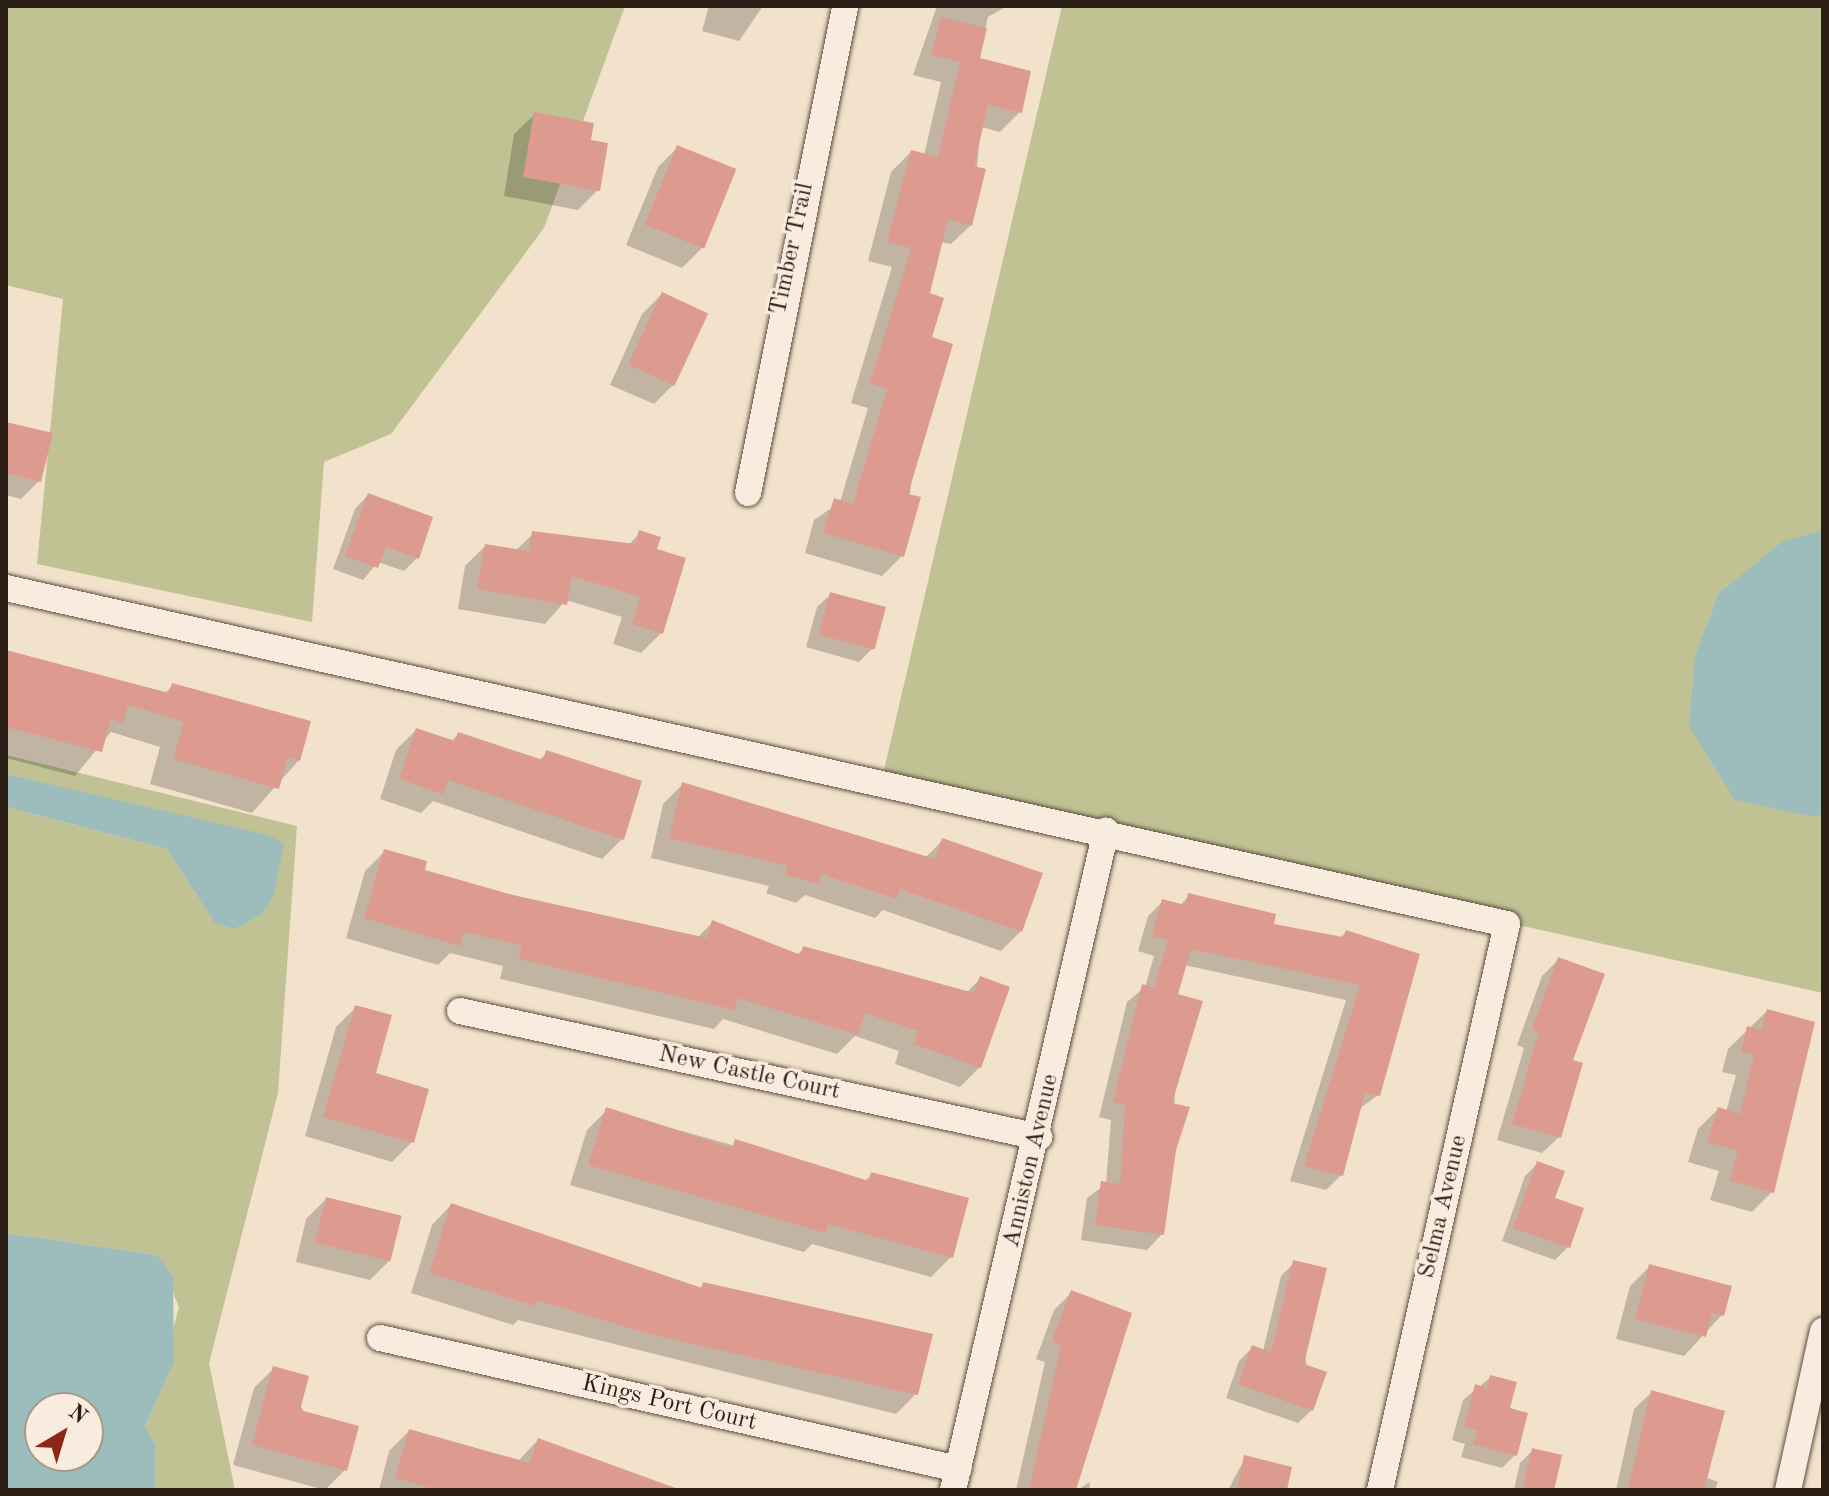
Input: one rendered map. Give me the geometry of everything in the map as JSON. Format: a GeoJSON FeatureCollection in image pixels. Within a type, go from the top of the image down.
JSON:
{"type":"FeatureCollection","features":[{"type":"Feature","properties":{"kind":"street","name":"Timber Trail"},"geometry":{"type":"LineString","coordinates":[[748,493],[845,6]]}},
{"type":"Feature","properties":{"kind":"street"},"geometry":{"type":"LineString","coordinates":[[6,588],[1106,831]]}},
{"type":"Feature","properties":{"kind":"street","name":"Selma Avenue"},"geometry":{"type":"LineString","coordinates":[[1106,831],[1507,924],[1380,1490]]}},
{"type":"Feature","properties":{"kind":"street","name":"Anniston Avenue"},"geometry":{"type":"LineString","coordinates":[[955,1480],[1039,1137],[1106,831]]}},
{"type":"Feature","properties":{"kind":"street","name":"New Castle Court"},"geometry":{"type":"LineString","coordinates":[[460,1011],[1039,1137]]}},
{"type":"Feature","properties":{"kind":"street"},"geometry":{"type":"LineString","coordinates":[[1788,1490],[1823,1331]]}},
{"type":"Feature","properties":{"kind":"street","name":"Kings Port Court"},"geometry":{"type":"LineString","coordinates":[[380,1338],[955,1480]]}},
{"type":"Feature","properties":{"kind":"green space"},"geometry":{"type":"Polygon","coordinates":[[[6,6],[625,6],[544,228],[391,434],[324,462],[312,622],[37,564],[63,299],[6,285],[6,6]]]}},
{"type":"Feature","properties":{"kind":"green space"},"geometry":{"type":"Polygon","coordinates":[[[1062,6],[1823,6],[1823,993],[881,783],[1062,6]]]}},
{"type":"Feature","properties":{"kind":"green space"},"geometry":{"type":"Polygon","coordinates":[[[6,755],[297,826],[278,1093],[209,1363],[235,1490],[155,1490],[155,1444],[145,1426],[174,1363],[171,1337],[179,1307],[157,1255],[6,1233],[6,807],[167,849],[190,873],[195,894],[283,843],[6,774],[6,755]]]}},
{"type":"Feature","properties":{"kind":"water"},"geometry":{"type":"Polygon","coordinates":[[[1823,530],[1823,814],[1813,817],[1735,800],[1689,727],[1695,656],[1719,593],[1782,542],[1823,530]]]}},
{"type":"Feature","properties":{"kind":"water"},"geometry":{"type":"Polygon","coordinates":[[[6,774],[268,835],[284,843],[273,898],[262,914],[234,929],[215,923],[167,849],[6,807],[6,774]]]}},
{"type":"Feature","properties":{"kind":"water"},"geometry":{"type":"Polygon","coordinates":[[[6,1233],[157,1255],[173,1276],[174,1363],[145,1426],[155,1444],[155,1490],[6,1490],[6,1233]]]}},
{"type":"Feature","properties":{"kind":"building"},"geometry":{"type":"Polygon","coordinates":[[[941,17],[987,28],[980,58],[1031,71],[1022,113],[988,105],[974,166],[986,169],[972,226],[948,219],[930,293],[944,298],[932,337],[953,344],[908,494],[921,497],[904,557],[823,533],[834,498],[853,504],[887,389],[870,383],[911,248],[887,242],[911,150],[938,157],[960,62],[931,55],[941,17]]]}},
{"type":"Feature","properties":{"kind":"building"},"geometry":{"type":"Polygon","coordinates":[[[534,112],[594,123],[591,140],[608,143],[600,191],[523,177],[534,112]]]}},
{"type":"Feature","properties":{"kind":"building"},"geometry":{"type":"Polygon","coordinates":[[[677,145],[736,169],[704,249],[645,225],[677,145]]]}},
{"type":"Feature","properties":{"kind":"building"},"geometry":{"type":"Polygon","coordinates":[[[662,292],[708,314],[674,386],[628,365],[662,292]]]}},
{"type":"Feature","properties":{"kind":"building"},"geometry":{"type":"Polygon","coordinates":[[[6,422],[53,433],[41,482],[6,473],[6,422]]]}},
{"type":"Feature","properties":{"kind":"building"},"geometry":{"type":"Polygon","coordinates":[[[368,493],[433,517],[419,559],[386,547],[378,568],[345,556],[368,493]]]}},
{"type":"Feature","properties":{"kind":"building"},"geometry":{"type":"Polygon","coordinates":[[[639,530],[661,537],[657,549],[686,558],[663,634],[632,624],[640,597],[572,576],[567,605],[477,589],[485,544],[529,551],[532,531],[635,544],[639,530]]]}},
{"type":"Feature","properties":{"kind":"building"},"geometry":{"type":"Polygon","coordinates":[[[830,592],[886,607],[875,650],[819,635],[830,592]]]}},
{"type":"Feature","properties":{"kind":"building"},"geometry":{"type":"Polygon","coordinates":[[[6,650],[169,693],[172,683],[311,721],[300,761],[288,757],[279,789],[173,759],[184,722],[128,705],[123,723],[111,719],[102,752],[6,727],[6,650]]]}},
{"type":"Feature","properties":{"kind":"building"},"geometry":{"type":"Polygon","coordinates":[[[416,728],[455,741],[458,732],[543,760],[546,750],[642,781],[624,840],[448,780],[443,794],[399,779],[416,728]]]}},
{"type":"Feature","properties":{"kind":"building"},"geometry":{"type":"Polygon","coordinates":[[[682,782],[935,859],[942,838],[1043,873],[1022,932],[900,889],[897,899],[821,874],[818,884],[785,874],[788,866],[669,838],[682,782]]]}},
{"type":"Feature","properties":{"kind":"building"},"geometry":{"type":"Polygon","coordinates":[[[384,849],[427,861],[425,870],[513,895],[707,938],[712,920],[801,955],[803,946],[974,993],[980,976],[1010,987],[981,1068],[914,1044],[918,1031],[865,1013],[858,1035],[738,998],[735,1010],[519,959],[522,946],[464,932],[460,946],[364,918],[384,849]]]}},
{"type":"Feature","properties":{"kind":"building"},"geometry":{"type":"Polygon","coordinates":[[[1188,893],[1276,914],[1274,924],[1343,937],[1346,930],[1420,954],[1380,1096],[1365,1093],[1343,1176],[1304,1166],[1360,985],[1191,949],[1178,994],[1203,1001],[1172,1103],[1190,1107],[1176,1150],[1164,1235],[1095,1225],[1101,1181],[1120,1184],[1125,1105],[1113,1102],[1142,984],[1154,988],[1168,940],[1152,936],[1162,899],[1185,905],[1188,893]]]}},
{"type":"Feature","properties":{"kind":"building"},"geometry":{"type":"Polygon","coordinates":[[[1558,957],[1605,974],[1573,1060],[1583,1063],[1561,1138],[1512,1124],[1539,1032],[1532,1029],[1558,957]]]}},
{"type":"Feature","properties":{"kind":"building"},"geometry":{"type":"Polygon","coordinates":[[[355,1005],[392,1015],[376,1073],[429,1089],[414,1143],[323,1117],[355,1005]]]}},
{"type":"Feature","properties":{"kind":"building"},"geometry":{"type":"Polygon","coordinates":[[[1767,1009],[1815,1022],[1774,1193],[1729,1180],[1738,1151],[1707,1142],[1718,1107],[1740,1114],[1754,1055],[1741,1052],[1747,1026],[1761,1030],[1767,1009]]]}},
{"type":"Feature","properties":{"kind":"building"},"geometry":{"type":"Polygon","coordinates":[[[606,1107],[732,1148],[735,1139],[869,1181],[871,1172],[969,1198],[953,1258],[828,1224],[826,1233],[588,1165],[606,1107]]]}},
{"type":"Feature","properties":{"kind":"building"},"geometry":{"type":"Polygon","coordinates":[[[1537,1161],[1565,1171],[1555,1198],[1584,1208],[1570,1248],[1513,1228],[1537,1161]]]}},
{"type":"Feature","properties":{"kind":"building"},"geometry":{"type":"Polygon","coordinates":[[[326,1197],[402,1216],[390,1261],[315,1243],[326,1197]]]}},
{"type":"Feature","properties":{"kind":"building"},"geometry":{"type":"Polygon","coordinates":[[[451,1203],[702,1288],[703,1282],[933,1334],[918,1395],[653,1335],[536,1300],[535,1306],[429,1273],[451,1203]]]}},
{"type":"Feature","properties":{"kind":"building"},"geometry":{"type":"Polygon","coordinates":[[[1293,1260],[1327,1268],[1304,1364],[1327,1372],[1313,1411],[1238,1384],[1252,1345],[1271,1352],[1293,1260]]]}},
{"type":"Feature","properties":{"kind":"building"},"geometry":{"type":"Polygon","coordinates":[[[1649,1264],[1732,1286],[1724,1316],[1712,1313],[1706,1337],[1635,1319],[1649,1264]]]}},
{"type":"Feature","properties":{"kind":"building"},"geometry":{"type":"Polygon","coordinates":[[[1071,1290],[1132,1313],[1076,1490],[1029,1490],[1061,1345],[1052,1341],[1071,1290]]]}},
{"type":"Feature","properties":{"kind":"building"},"geometry":{"type":"Polygon","coordinates":[[[273,1366],[309,1376],[300,1410],[359,1426],[347,1471],[252,1445],[273,1366]]]}},
{"type":"Feature","properties":{"kind":"building"},"geometry":{"type":"Polygon","coordinates":[[[1490,1375],[1517,1382],[1510,1408],[1528,1413],[1517,1456],[1473,1444],[1477,1431],[1464,1427],[1475,1384],[1487,1388],[1490,1375]]]}},
{"type":"Feature","properties":{"kind":"building"},"geometry":{"type":"Polygon","coordinates":[[[1651,1390],[1725,1411],[1704,1490],[1628,1490],[1651,1390]]]}},
{"type":"Feature","properties":{"kind":"building"},"geometry":{"type":"Polygon","coordinates":[[[409,1429],[530,1463],[538,1438],[681,1490],[438,1490],[395,1478],[409,1429]]]}},
{"type":"Feature","properties":{"kind":"building"},"geometry":{"type":"Polygon","coordinates":[[[1532,1448],[1562,1455],[1554,1490],[1523,1486],[1532,1448]]]}},
{"type":"Feature","properties":{"kind":"building"},"geometry":{"type":"Polygon","coordinates":[[[1244,1455],[1292,1467],[1287,1490],[1237,1490],[1244,1455]]]}}]}
